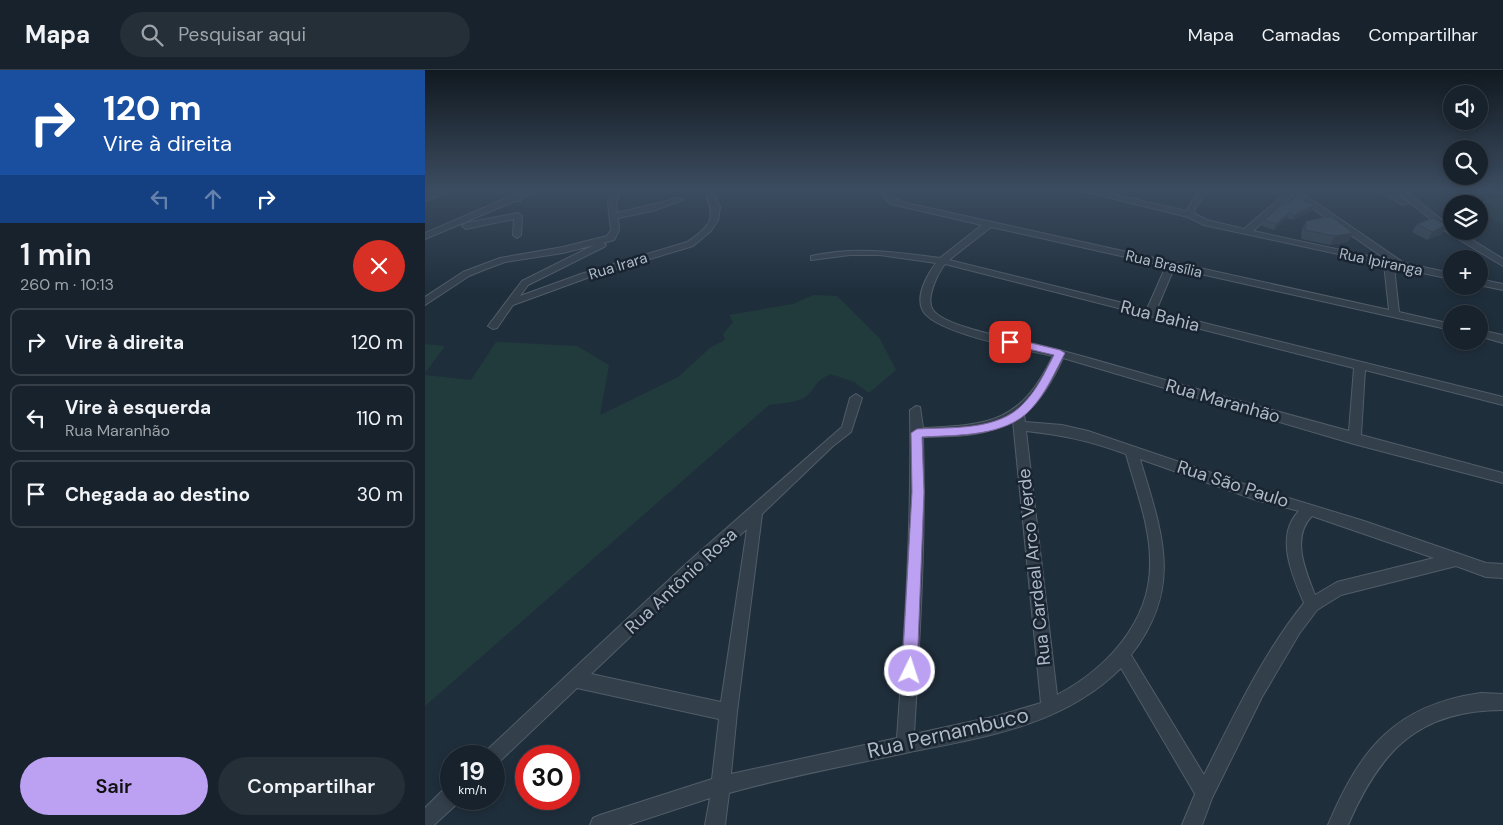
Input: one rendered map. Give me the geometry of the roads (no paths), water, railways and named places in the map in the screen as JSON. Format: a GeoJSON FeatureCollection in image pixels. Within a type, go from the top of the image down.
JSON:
{"type":"FeatureCollection","features":[{"type":"Feature","properties":{"kind":"street"},"geometry":{"type":"LineString","coordinates":[[425,236],[456,224]]}},
{"type":"Feature","properties":{"kind":"street"},"geometry":{"type":"LineString","coordinates":[[437,232],[476,224]]}},
{"type":"Feature","properties":{"kind":"street"},"geometry":{"type":"LineString","coordinates":[[517,236],[518,224]]}},
{"type":"Feature","properties":{"kind":"street"},"geometry":{"type":"LineString","coordinates":[[493,326],[525,283],[554,267],[593,251],[611,238],[615,230],[615,224]]}},
{"type":"Feature","properties":{"kind":"street","name":"Rua Irara"},"geometry":{"type":"LineString","coordinates":[[511,303],[584,276],[690,244],[704,236],[712,224]]}},
{"type":"Feature","properties":{"kind":"street","name":"Rua Brasília"},"geometry":{"type":"LineString","coordinates":[[985,224],[1443,325]]}},
{"type":"Feature","properties":{"kind":"street","name":"Rua Ipiranga"},"geometry":{"type":"LineString","coordinates":[[1213,224],[1443,274]]}},
{"type":"Feature","properties":{"kind":"street"},"geometry":{"type":"LineString","coordinates":[[1246,232],[1255,224]]}},
{"type":"Feature","properties":{"kind":"street"},"geometry":{"type":"LineString","coordinates":[[1342,224],[1404,267]]}},
{"type":"Feature","properties":{"kind":"street"},"geometry":{"type":"LineString","coordinates":[[1442,224],[1473,246],[1503,263]]}},
{"type":"Feature","properties":{"kind":"street"},"geometry":{"type":"LineString","coordinates":[[943,261],[949,254],[988,225]]}},
{"type":"Feature","properties":{"kind":"street"},"geometry":{"type":"LineString","coordinates":[[425,302],[465,274],[503,260],[563,250],[611,238]]}},
{"type":"Feature","properties":{"kind":"street","name":"Rua Bahia"},"geometry":{"type":"LineString","coordinates":[[814,258],[850,252],[880,252],[943,261],[1503,401]]}},
{"type":"Feature","properties":{"kind":"street","name":"Rua Maranhão"},"geometry":{"type":"LineString","coordinates":[[943,261],[931,278],[926,302],[928,311],[943,322],[977,334],[1060,353],[1354,439],[1503,478]]}},
{"type":"Feature","properties":{"kind":"street"},"geometry":{"type":"LineString","coordinates":[[1389,264],[1394,313]]}},
{"type":"Feature","properties":{"kind":"street"},"geometry":{"type":"LineString","coordinates":[[1150,313],[1171,265]]}},
{"type":"Feature","properties":{"kind":"street"},"geometry":{"type":"LineString","coordinates":[[1488,284],[1503,287]]}},
{"type":"Feature","properties":{"kind":"street"},"geometry":{"type":"LineString","coordinates":[[1488,335],[1503,339]]}},
{"type":"Feature","properties":{"kind":"street"},"geometry":{"type":"LineString","coordinates":[[917,433],[963,430],[1019,420],[1045,382],[1060,353]]}},
{"type":"Feature","properties":{"kind":"street"},"geometry":{"type":"LineString","coordinates":[[1354,439],[1360,366]]}},
{"type":"Feature","properties":{"kind":"street","name":"Rua Antônio Rosa"},"geometry":{"type":"LineString","coordinates":[[505,745],[692,568],[756,512],[829,443],[847,429],[856,398]]}},
{"type":"Feature","properties":{"kind":"street"},"geometry":{"type":"LineString","coordinates":[[905,745],[914,615],[918,492],[916,410]]}},
{"type":"Feature","properties":{"kind":"street","name":"Rua São Paulo"},"geometry":{"type":"LineString","coordinates":[[1019,420],[1088,436],[1256,494],[1310,509],[1454,560],[1486,570],[1503,571]]}},
{"type":"Feature","properties":{"kind":"street","name":"Rua Cardeal Arco Verde"},"geometry":{"type":"LineString","coordinates":[[1019,420],[1050,708]]}},
{"type":"Feature","properties":{"kind":"street","name":"Rua Pernambuco"},"geometry":{"type":"LineString","coordinates":[[600,825],[721,785],[773,772],[986,728],[1050,708],[1094,682],[1122,655],[1136,638],[1148,613],[1157,579],[1156,545],[1131,451]]}},
{"type":"Feature","properties":{"kind":"street"},"geometry":{"type":"LineString","coordinates":[[1310,509],[1301,515],[1296,530],[1294,548],[1300,576],[1312,605]]}},
{"type":"Feature","properties":{"kind":"street"},"geometry":{"type":"LineString","coordinates":[[715,825],[721,785],[727,712],[756,512]]}},
{"type":"Feature","properties":{"kind":"street"},"geometry":{"type":"LineString","coordinates":[[1193,825],[1205,793],[1256,691],[1293,629],[1312,605],[1337,589],[1403,571],[1454,560]]}},
{"type":"Feature","properties":{"kind":"street"},"geometry":{"type":"LineString","coordinates":[[1122,655],[1205,793]]}},
{"type":"Feature","properties":{"kind":"street"},"geometry":{"type":"LineString","coordinates":[[576,679],[727,712]]}},
{"type":"Feature","properties":{"kind":"street"},"geometry":{"type":"LineString","coordinates":[[1338,825],[1360,779],[1383,746],[1409,725],[1446,707],[1481,700],[1503,702]]}},
{"type":"Feature","properties":{"kind":"street"},"geometry":{"type":"LineString","coordinates":[[425,821],[440,807]]}}]}
